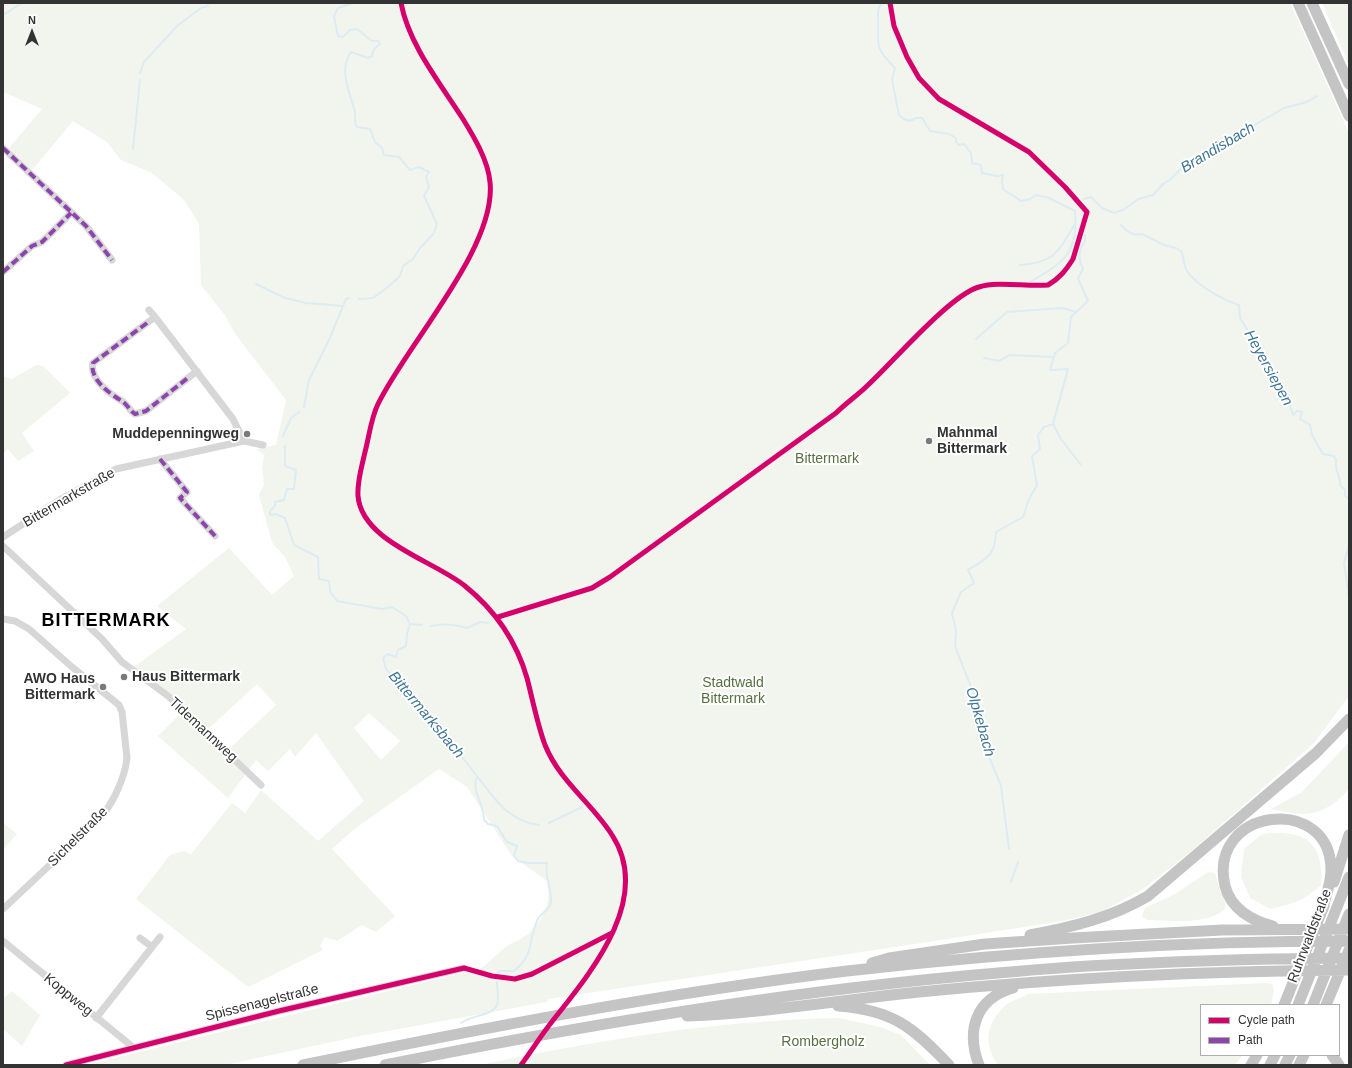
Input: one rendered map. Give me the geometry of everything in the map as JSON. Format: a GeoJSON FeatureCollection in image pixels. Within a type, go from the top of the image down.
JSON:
{"type":"FeatureCollection","features":[{"type":"Feature","properties":{"kind":"highway"},"geometry":{"type":"LineString","coordinates":[[1298,3],[1349,116]]}},
{"type":"Feature","properties":{"kind":"highway"},"geometry":{"type":"LineString","coordinates":[[1312,3],[1349,84]]}},
{"type":"Feature","properties":{"kind":"highway"},"geometry":{"type":"LineString","coordinates":[[843,972],[889,958],[985,944],[1102,919],[1117,913],[1148,896],[1316,753],[1349,719]]}},
{"type":"Feature","properties":{"kind":"highway"},"geometry":{"type":"LineString","coordinates":[[1295,929],[1273,926],[1256,921],[1238,909],[1229,896],[1224,879],[1225,860],[1235,838],[1247,827],[1264,820],[1283,818],[1300,822],[1315,832],[1325,845],[1331,870],[1322,911]]}},
{"type":"Feature","properties":{"kind":"highway"},"geometry":{"type":"LineString","coordinates":[[1284,1004],[1335,881],[1349,835]]}},
{"type":"Feature","properties":{"kind":"highway","name":"Ruhrwaldstraße"},"geometry":{"type":"LineString","coordinates":[[1298,1004],[1306,989],[1349,877]]}},
{"type":"Feature","properties":{"kind":"highway"},"geometry":{"type":"LineString","coordinates":[[1313,1004],[1349,914]]}},
{"type":"Feature","properties":{"kind":"highway"},"geometry":{"type":"LineString","coordinates":[[985,944],[1162,933],[1349,929]]}},
{"type":"Feature","properties":{"kind":"highway"},"geometry":{"type":"LineString","coordinates":[[303,1065],[558,1016],[843,972],[1073,950],[1162,945],[1349,941]]}},
{"type":"Feature","properties":{"kind":"highway"},"geometry":{"type":"LineString","coordinates":[[1327,1004],[1349,950]]}},
{"type":"Feature","properties":{"kind":"highway"},"geometry":{"type":"LineString","coordinates":[[385,1065],[640,1018],[747,1006],[922,980],[1060,968],[1170,962],[1349,958]]}},
{"type":"Feature","properties":{"kind":"highway"},"geometry":{"type":"LineString","coordinates":[[803,1005],[1038,981],[1163,974],[1349,970]]}},
{"type":"Feature","properties":{"kind":"highway"},"geometry":{"type":"LineString","coordinates":[[979,1065],[972,1042],[974,1026],[981,1010],[995,996],[1004,991],[1038,981]]}},
{"type":"Feature","properties":{"kind":"highway"},"geometry":{"type":"LineString","coordinates":[[747,1006],[803,1005],[853,1008],[888,1016],[919,1034],[949,1065]]}},
{"type":"Feature","properties":{"kind":"highway"},"geometry":{"type":"LineString","coordinates":[[1251,1065],[1257,1056]]}},
{"type":"Feature","properties":{"kind":"highway"},"geometry":{"type":"LineString","coordinates":[[1258,1065],[1262,1056]]}},
{"type":"Feature","properties":{"kind":"highway"},"geometry":{"type":"LineString","coordinates":[[1270,1065],[1274,1056]]}},
{"type":"Feature","properties":{"kind":"highway"},"geometry":{"type":"LineString","coordinates":[[1285,1065],[1290,1056]]}},
{"type":"Feature","properties":{"kind":"highway"},"geometry":{"type":"LineString","coordinates":[[1299,1065],[1304,1056]]}},
{"type":"Feature","properties":{"kind":"highway"},"geometry":{"type":"LineString","coordinates":[[1333,1056],[1339,1065]]}},
{"type":"Feature","properties":{"kind":"street"},"geometry":{"type":"LineString","coordinates":[[3,148],[86,226],[112,260]]}},
{"type":"Feature","properties":{"kind":"street"},"geometry":{"type":"LineString","coordinates":[[3,272],[32,246],[42,242],[71,213]]}},
{"type":"Feature","properties":{"kind":"street"},"geometry":{"type":"LineString","coordinates":[[149,310],[233,419],[244,441]]}},
{"type":"Feature","properties":{"kind":"street"},"geometry":{"type":"LineString","coordinates":[[155,318],[93,363],[93,374],[115,398],[122,401],[132,412],[141,414],[197,371]]}},
{"type":"Feature","properties":{"kind":"street","name":"Bittermarkstraße"},"geometry":{"type":"LineString","coordinates":[[3,537],[62,500],[116,469],[244,441],[263,445]]}},
{"type":"Feature","properties":{"kind":"street"},"geometry":{"type":"LineString","coordinates":[[160,459],[187,492],[180,498],[215,536]]}},
{"type":"Feature","properties":{"kind":"street","name":"Tidemannweg"},"geometry":{"type":"LineString","coordinates":[[3,546],[102,639],[122,662],[168,696],[261,785]]}},
{"type":"Feature","properties":{"kind":"street","name":"Sichelstraße"},"geometry":{"type":"LineString","coordinates":[[3,619],[18,622],[29,629],[72,668],[118,705],[122,712],[127,758],[127,765],[109,809],[3,909]]}},
{"type":"Feature","properties":{"kind":"street"},"geometry":{"type":"LineString","coordinates":[[96,1018],[160,937]]}},
{"type":"Feature","properties":{"kind":"street"},"geometry":{"type":"LineString","coordinates":[[140,938],[152,947]]}},
{"type":"Feature","properties":{"kind":"street","name":"Koppweg"},"geometry":{"type":"LineString","coordinates":[[3,941],[134,1048]]}},
{"type":"Feature","properties":{"kind":"street","name":"Spissenagelstraße"},"geometry":{"type":"LineString","coordinates":[[66,1065],[272,1012],[464,968]]}},
{"type":"Feature","properties":{"kind":"green space","name":"Stadtwald Bittermark"},"geometry":{"type":"Polygon","coordinates":[[[3,3],[1290,3],[1349,133],[1349,696],[1314,743],[1195,848],[1143,889],[1101,912],[1062,921],[548,999],[547,1002],[360,1036],[225,1065],[86,1065],[482,968],[508,945],[519,940],[539,923],[546,907],[548,890],[547,881],[512,856],[467,787],[439,769],[353,830],[332,849],[395,916],[376,932],[362,925],[337,941],[325,937],[320,946],[323,950],[248,987],[136,899],[170,855],[184,851],[191,854],[232,803],[245,813],[261,790],[318,841],[364,801],[316,733],[295,757],[290,749],[268,771],[256,760],[228,798],[158,736],[183,711],[131,669],[186,629],[157,606],[229,548],[272,595],[294,576],[285,557],[273,544],[271,539],[259,495],[264,485],[262,468],[264,455],[256,449],[276,445],[286,400],[236,335],[224,314],[201,285],[199,224],[184,200],[152,173],[121,160],[107,142],[73,121],[32,170],[9,148],[42,109],[3,92],[3,3]],[[257,684],[207,730],[229,749],[276,705],[257,684]],[[369,713],[354,728],[381,760],[400,741],[369,713]]]}},
{"type":"Feature","properties":{"kind":"green space"},"geometry":{"type":"Polygon","coordinates":[[[1322,3],[1349,3],[1349,65],[1322,3]]]}},
{"type":"Feature","properties":{"kind":"green space"},"geometry":{"type":"Polygon","coordinates":[[[36,365],[43,366],[70,393],[22,433],[34,451],[18,461],[8,449],[3,454],[3,376],[12,379],[36,365]]]}},
{"type":"Feature","properties":{"kind":"green space"},"geometry":{"type":"Polygon","coordinates":[[[1349,742],[1349,789],[1332,805],[1323,810],[1305,814],[1283,812],[1271,809],[1302,792],[1349,742]]]}},
{"type":"Feature","properties":{"kind":"green space"},"geometry":{"type":"Polygon","coordinates":[[[3,823],[17,834],[3,850],[3,823]]]}},
{"type":"Feature","properties":{"kind":"green space"},"geometry":{"type":"Polygon","coordinates":[[[1268,833],[1294,835],[1311,843],[1320,860],[1321,871],[1321,885],[1314,891],[1298,901],[1271,909],[1250,898],[1241,877],[1244,849],[1261,835],[1268,833]]]}},
{"type":"Feature","properties":{"kind":"green space"},"geometry":{"type":"Polygon","coordinates":[[[1208,872],[1215,873],[1220,890],[1226,898],[1225,909],[1208,918],[1188,921],[1148,920],[1142,917],[1145,908],[1175,894],[1208,872]]]}},
{"type":"Feature","properties":{"kind":"green space"},"geometry":{"type":"Polygon","coordinates":[[[1265,983],[1272,984],[1274,990],[1271,1004],[1200,1004],[1200,1056],[1242,1056],[1235,1065],[998,1065],[990,1049],[990,1027],[994,1019],[1007,1004],[1028,994],[1265,983]]]}},
{"type":"Feature","properties":{"kind":"green space"},"geometry":{"type":"Polygon","coordinates":[[[12,991],[40,1015],[22,1046],[3,1029],[3,999],[12,991]]]}},
{"type":"Feature","properties":{"kind":"green space","name":"Rombergholz"},"geometry":{"type":"Polygon","coordinates":[[[840,1018],[880,1027],[901,1035],[930,1065],[480,1065],[569,1047],[704,1027],[840,1018]]]}},
{"type":"Feature","properties":{"kind":"waterway"},"geometry":{"type":"LineString","coordinates":[[3,15],[22,3]]}},
{"type":"Feature","properties":{"kind":"waterway","name":"Bittermarksbach"},"geometry":{"type":"LineString","coordinates":[[353,3],[338,8],[334,16],[338,36],[343,37],[350,30],[357,29],[372,41],[378,41],[380,44],[374,49],[372,56],[368,58],[351,52],[347,59],[345,67],[346,82],[355,112],[356,125],[357,127],[370,129],[375,142],[382,148],[384,155],[399,157],[410,170],[419,167],[429,172],[426,177],[429,187],[424,196],[437,224],[434,233],[420,248],[413,259],[403,266],[400,276],[373,298],[359,299]]}},
{"type":"Feature","properties":{"kind":"waterway","name":"Olpkebach"},"geometry":{"type":"LineString","coordinates":[[882,3],[878,11],[878,41],[884,56],[895,68],[892,80],[899,115],[910,121],[916,118],[922,118],[930,131],[949,134],[956,138],[956,142],[959,145],[964,144],[971,153],[972,163],[981,165],[982,173],[997,176],[1003,175],[1003,189],[1021,201],[1030,199],[1036,195],[1049,198],[1075,211],[1076,225],[1074,237],[1071,247],[1066,255],[1052,269],[1030,282]]}},
{"type":"Feature","properties":{"kind":"waterway"},"geometry":{"type":"LineString","coordinates":[[140,73],[144,62],[177,26],[201,8],[208,6]]}},
{"type":"Feature","properties":{"kind":"waterway"},"geometry":{"type":"LineString","coordinates":[[133,149],[140,80]]}},
{"type":"Feature","properties":{"kind":"waterway","name":"Brandisbach"},"geometry":{"type":"LineString","coordinates":[[1084,199],[1091,197],[1102,208],[1114,213],[1125,209],[1138,199],[1153,195],[1186,163],[1210,156],[1227,141],[1284,108],[1307,102],[1317,96]]}},
{"type":"Feature","properties":{"kind":"waterway"},"geometry":{"type":"LineString","coordinates":[[1020,265],[1032,264],[1049,258],[1060,247],[1076,222]]}},
{"type":"Feature","properties":{"kind":"waterway","name":"Heyersiepen"},"geometry":{"type":"LineString","coordinates":[[1121,225],[1130,233],[1136,235],[1142,234],[1182,252],[1186,269],[1197,282],[1225,300],[1239,305],[1240,318],[1252,337],[1258,354],[1264,357],[1266,369],[1271,373],[1283,389],[1293,415],[1297,411],[1302,412],[1300,419],[1310,425],[1312,435],[1323,454],[1334,456],[1340,479],[1340,485],[1345,490],[1345,496],[1349,499]]}},
{"type":"Feature","properties":{"kind":"waterway","name":"Olpkebach"},"geometry":{"type":"LineString","coordinates":[[1009,849],[1001,786],[985,746],[976,700],[955,646],[956,630],[952,613],[961,592],[974,583],[968,570],[989,556],[994,546],[996,532],[1023,517],[1029,499],[1037,485],[1032,456],[1040,449],[1038,435],[1044,427],[1053,424],[1068,369],[1050,370],[1055,353],[1068,343],[1071,317],[1088,301],[1078,278],[1083,269],[1080,261],[1080,255],[1081,248],[1085,241],[1085,235]]}},
{"type":"Feature","properties":{"kind":"waterway"},"geometry":{"type":"LineString","coordinates":[[256,284],[285,298],[306,303],[343,306]]}},
{"type":"Feature","properties":{"kind":"waterway","name":"Bittermarksbach"},"geometry":{"type":"LineString","coordinates":[[304,407],[309,380],[329,340],[346,299],[349,298]]}},
{"type":"Feature","properties":{"kind":"waterway"},"geometry":{"type":"LineString","coordinates":[[976,339],[1007,312],[1063,308],[1076,312]]}},
{"type":"Feature","properties":{"kind":"waterway"},"geometry":{"type":"LineString","coordinates":[[984,358],[999,361],[1010,355],[1053,357]]}},
{"type":"Feature","properties":{"kind":"waterway","name":"Bittermarksbach"},"geometry":{"type":"LineString","coordinates":[[283,436],[291,418],[299,412]]}},
{"type":"Feature","properties":{"kind":"waterway"},"geometry":{"type":"LineString","coordinates":[[1053,424],[1061,439],[1081,465]]}},
{"type":"Feature","properties":{"kind":"waterway","name":"Bittermarksbach"},"geometry":{"type":"LineString","coordinates":[[285,446],[285,466],[296,470],[294,489],[287,489],[284,500],[275,502],[275,506],[270,511],[270,515],[276,514],[285,518],[294,545],[318,557],[319,579],[329,581],[330,591],[337,601],[382,609],[392,607],[406,616],[410,624],[406,646],[398,650],[396,657],[388,654],[383,658],[386,669],[452,744],[477,776],[476,788],[484,820],[488,824],[497,826],[507,842],[517,846],[514,856],[518,861],[528,863],[547,863],[546,873],[551,897],[550,905],[538,919],[528,952],[521,964],[514,971],[500,971],[498,973]]}},
{"type":"Feature","properties":{"kind":"waterway","name":"Heyersiepen"},"geometry":{"type":"LineString","coordinates":[[1349,545],[1344,563],[1349,597]]}},
{"type":"Feature","properties":{"kind":"waterway"},"geometry":{"type":"LineString","coordinates":[[431,626],[449,624],[467,628],[480,622],[488,623]]}},
{"type":"Feature","properties":{"kind":"waterway"},"geometry":{"type":"LineString","coordinates":[[410,624],[422,625]]}},
{"type":"Feature","properties":{"kind":"waterway"},"geometry":{"type":"LineString","coordinates":[[477,776],[503,808],[519,819],[528,823],[539,825]]}},
{"type":"Feature","properties":{"kind":"waterway"},"geometry":{"type":"LineString","coordinates":[[549,823],[582,807]]}},
{"type":"Feature","properties":{"kind":"waterway","name":"Olpkebach"},"geometry":{"type":"LineString","coordinates":[[1011,882],[1018,862]]}},
{"type":"Feature","properties":{"kind":"waterway","name":"Bittermarksbach"},"geometry":{"type":"LineString","coordinates":[[461,1023],[494,1009],[498,1000],[497,982]]}},
{"type":"Feature","properties":{"kind":"marked path"},"geometry":{"type":"LineString","coordinates":[[3,148],[86,226],[112,260]]}},
{"type":"Feature","properties":{"kind":"marked path"},"geometry":{"type":"LineString","coordinates":[[3,272],[32,246],[42,242],[71,213]]}},
{"type":"Feature","properties":{"kind":"marked path"},"geometry":{"type":"LineString","coordinates":[[147,323],[93,363],[94,375],[97,380],[106,390],[124,402],[135,414],[146,411],[189,377]]}},
{"type":"Feature","properties":{"kind":"marked path"},"geometry":{"type":"LineString","coordinates":[[160,459],[187,492],[180,498],[215,536]]}},
{"type":"Feature","properties":{"kind":"cycle path"},"geometry":{"type":"LineString","coordinates":[[401,3],[405,19],[418,49],[435,78],[467,126],[483,157],[490,182],[488,208],[480,236],[465,265],[448,295],[391,380],[378,404],[372,421],[360,474],[358,496],[363,512],[372,526],[402,549],[465,586],[486,606],[504,627],[522,664],[542,737],[551,758],[567,781],[595,812],[612,835],[623,859],[626,884],[622,908],[613,933],[600,956],[585,979],[545,1030],[521,1065]]}},
{"type":"Feature","properties":{"kind":"cycle path"},"geometry":{"type":"LineString","coordinates":[[498,617],[592,588],[610,577],[836,413],[868,385],[938,315],[953,302],[967,293],[979,287],[995,284],[1048,285],[1056,280],[1068,267],[1073,259],[1087,212],[1065,187],[1029,152],[939,99],[919,78],[907,57],[894,26],[890,3]]}},
{"type":"Feature","properties":{"kind":"cycle path"},"geometry":{"type":"LineString","coordinates":[[66,1065],[279,1011],[464,968],[492,976],[515,979],[532,974],[612,933]]}},
{"type":"Feature","properties":{"kind":"place","name":"Muddepenningweg"},"geometry":{"type":"Point","coordinates":[247,434]}},
{"type":"Feature","properties":{"kind":"place","name":"Mahnmal Bittermark"},"geometry":{"type":"Point","coordinates":[929,441]}},
{"type":"Feature","properties":{"kind":"place","name":"Haus Bittermark"},"geometry":{"type":"Point","coordinates":[124,677]}},
{"type":"Feature","properties":{"kind":"place","name":"AWO Haus Bittermark"},"geometry":{"type":"Point","coordinates":[103,687]}},
{"type":"Feature","properties":{"kind":"district","name":"BITTERMARK"},"geometry":{"type":"Point","coordinates":[106,621]}},
{"type":"Feature","properties":{"kind":"park label","name":"Bittermark"},"geometry":{"type":"Point","coordinates":[827,459]}}]}
